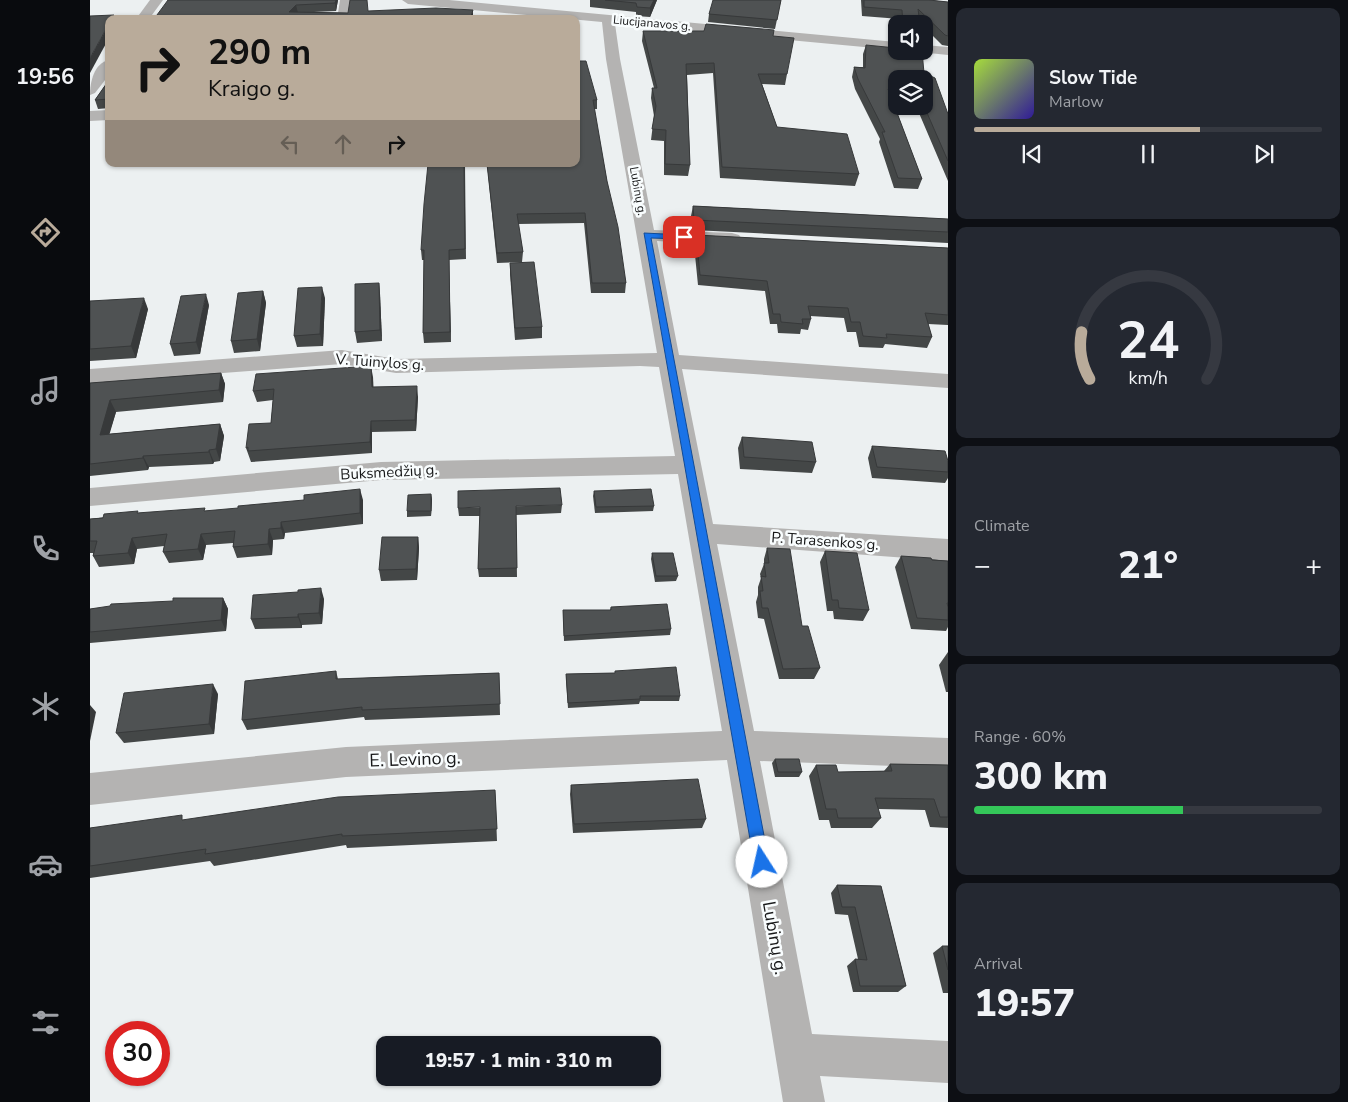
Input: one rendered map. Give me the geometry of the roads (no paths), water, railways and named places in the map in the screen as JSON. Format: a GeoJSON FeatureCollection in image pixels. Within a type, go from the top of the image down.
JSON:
{"type":"FeatureCollection","features":[{"type":"Feature","properties":{"kind":"street"},"geometry":{"type":"LineString","coordinates":[[145,15],[156,0]]}},
{"type":"Feature","properties":{"kind":"street"},"geometry":{"type":"LineString","coordinates":[[344,15],[346,0]]}},
{"type":"Feature","properties":{"kind":"street","name":"Liucijanavos g."},"geometry":{"type":"LineString","coordinates":[[408,0],[493,4],[577,15]]}},
{"type":"Feature","properties":{"kind":"street","name":"Liucijanavos g."},"geometry":{"type":"LineString","coordinates":[[580,15],[888,45]]}},
{"type":"Feature","properties":{"kind":"street","name":"Lubinų g."},"geometry":{"type":"LineString","coordinates":[[608,19],[646,235],[741,745],[804,1102]]}},
{"type":"Feature","properties":{"kind":"street"},"geometry":{"type":"LineString","coordinates":[[933,50],[948,51]]}},
{"type":"Feature","properties":{"kind":"street"},"geometry":{"type":"LineString","coordinates":[[90,90],[105,65]]}},
{"type":"Feature","properties":{"kind":"street"},"geometry":{"type":"LineString","coordinates":[[90,116],[105,115]]}},
{"type":"Feature","properties":{"kind":"street"},"geometry":{"type":"LineString","coordinates":[[646,235],[753,240]]}},
{"type":"Feature","properties":{"kind":"street","name":"V. Tuinylos g."},"geometry":{"type":"LineString","coordinates":[[90,376],[342,357],[396,366],[640,359],[670,362]]}},
{"type":"Feature","properties":{"kind":"street"},"geometry":{"type":"LineString","coordinates":[[670,362],[948,382]]}},
{"type":"Feature","properties":{"kind":"street","name":"Buksmedžių g."},"geometry":{"type":"LineString","coordinates":[[90,497],[381,471],[689,465]]}},
{"type":"Feature","properties":{"kind":"street","name":"P. Tarasenkos g."},"geometry":{"type":"LineString","coordinates":[[702,533],[948,550]]}},
{"type":"Feature","properties":{"kind":"street"},"geometry":{"type":"LineString","coordinates":[[741,745],[948,753]]}},
{"type":"Feature","properties":{"kind":"street","name":"E. Levino g."},"geometry":{"type":"LineString","coordinates":[[90,789],[346,762],[741,745]]}},
{"type":"Feature","properties":{"kind":"street"},"geometry":{"type":"LineString","coordinates":[[795,1054],[948,1062]]}}]}
